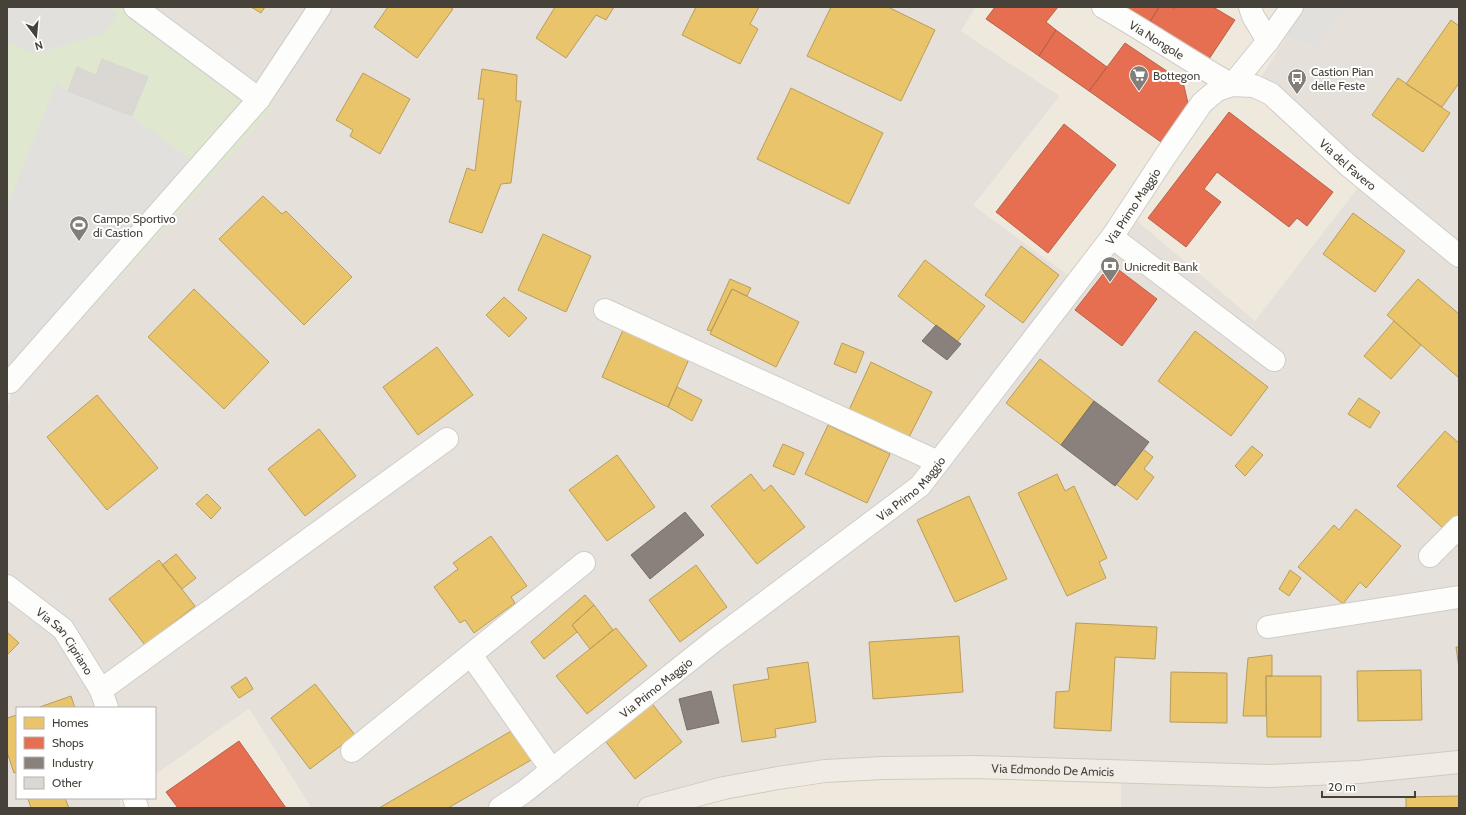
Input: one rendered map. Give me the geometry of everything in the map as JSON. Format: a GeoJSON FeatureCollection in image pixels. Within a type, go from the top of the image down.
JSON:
{"type":"FeatureCollection","features":[{"type":"Feature","properties":{"kind":"main road","name":"Via Edmondo De Amicis"},"geometry":{"type":"LineString","coordinates":[[649,808],[724,788],[825,771],[883,768],[974,767],[1269,776],[1359,772],[1459,762]]}},
{"type":"Feature","properties":{"kind":"street"},"geometry":{"type":"LineString","coordinates":[[135,7],[259,99]]}},
{"type":"Feature","properties":{"kind":"street"},"geometry":{"type":"LineString","coordinates":[[10,382],[259,99],[320,7]]}},
{"type":"Feature","properties":{"kind":"street","name":"Via Nongole"},"geometry":{"type":"LineString","coordinates":[[1103,7],[1232,85]]}},
{"type":"Feature","properties":{"kind":"street"},"geometry":{"type":"LineString","coordinates":[[1250,7],[1253,16],[1268,41]]}},
{"type":"Feature","properties":{"kind":"street"},"geometry":{"type":"LineString","coordinates":[[1232,85],[1268,41],[1292,7]]}},
{"type":"Feature","properties":{"kind":"street","name":"Via Primo Maggio"},"geometry":{"type":"LineString","coordinates":[[500,808],[524,792],[715,640],[920,486],[1112,237],[1202,102],[1217,90],[1232,85]]}},
{"type":"Feature","properties":{"kind":"street","name":"Via del Favero"},"geometry":{"type":"LineString","coordinates":[[1232,85],[1254,86],[1271,94],[1349,166],[1459,256]]}},
{"type":"Feature","properties":{"kind":"street"},"geometry":{"type":"LineString","coordinates":[[1112,237],[1274,360]]}},
{"type":"Feature","properties":{"kind":"street"},"geometry":{"type":"LineString","coordinates":[[605,310],[938,462]]}},
{"type":"Feature","properties":{"kind":"street"},"geometry":{"type":"LineString","coordinates":[[104,699],[447,438]]}},
{"type":"Feature","properties":{"kind":"street"},"geometry":{"type":"LineString","coordinates":[[1430,556],[1459,527]]}},
{"type":"Feature","properties":{"kind":"street"},"geometry":{"type":"LineString","coordinates":[[352,751],[584,563]]}},
{"type":"Feature","properties":{"kind":"street","name":"Via San Cipriano"},"geometry":{"type":"LineString","coordinates":[[7,586],[63,629],[104,699]]}},
{"type":"Feature","properties":{"kind":"street"},"geometry":{"type":"LineString","coordinates":[[1268,627],[1459,597]]}},
{"type":"Feature","properties":{"kind":"street"},"geometry":{"type":"LineString","coordinates":[[471,655],[552,770]]}},
{"type":"Feature","properties":{"kind":"shaded area"},"geometry":{"type":"Polygon","coordinates":[[[7,7],[107,7],[118,14],[104,33],[37,54],[7,42],[7,7]]]}},
{"type":"Feature","properties":{"kind":"shaded area"},"geometry":{"type":"Polygon","coordinates":[[[143,7],[976,7],[961,31],[1060,96],[974,205],[1134,219],[1259,80],[1286,37],[1299,7],[1459,7],[1459,808],[1121,808],[1121,781],[688,808],[311,808],[249,709],[156,774],[156,707],[16,707],[16,799],[122,799],[120,800],[120,808],[7,808],[7,407],[143,7]]]}},
{"type":"Feature","properties":{"kind":"shaded area"},"geometry":{"type":"Polygon","coordinates":[[[976,7],[1299,7],[1286,37],[1259,80],[1370,172],[1255,321],[1135,219],[1084,287],[974,206],[1060,96],[961,31],[976,7]]]}},
{"type":"Feature","properties":{"kind":"shaded area"},"geometry":{"type":"Polygon","coordinates":[[[1309,7],[1344,7],[1317,47],[1286,37],[1309,7]]]}},
{"type":"Feature","properties":{"kind":"shaded area"},"geometry":{"type":"Polygon","coordinates":[[[56,83],[68,91],[132,116],[200,166],[7,380],[7,206],[56,83]]]}},
{"type":"Feature","properties":{"kind":"shaded area"},"geometry":{"type":"Polygon","coordinates":[[[249,709],[311,808],[120,808],[120,800],[122,799],[156,799],[156,774],[249,709]]]}},
{"type":"Feature","properties":{"kind":"shaded area"},"geometry":{"type":"Polygon","coordinates":[[[927,777],[1121,781],[1121,808],[688,808],[721,799],[822,781],[927,777]]]}},
{"type":"Feature","properties":{"kind":"green space","name":"Campo Sportivo di Castion"},"geometry":{"type":"Polygon","coordinates":[[[7,7],[143,7],[275,107],[29,377],[7,387],[7,7]]]}},
{"type":"Feature","properties":{"kind":"building: Homes"},"geometry":{"type":"Polygon","coordinates":[[[251,7],[265,7],[261,13],[251,7]]]}},
{"type":"Feature","properties":{"kind":"building: Homes"},"geometry":{"type":"Polygon","coordinates":[[[388,7],[450,7],[453,9],[417,58],[374,27],[388,7]]]}},
{"type":"Feature","properties":{"kind":"building: Homes"},"geometry":{"type":"Polygon","coordinates":[[[555,7],[614,7],[606,20],[596,15],[566,58],[536,38],[555,7]]]}},
{"type":"Feature","properties":{"kind":"building: Homes"},"geometry":{"type":"Polygon","coordinates":[[[696,7],[759,7],[750,24],[758,29],[740,64],[682,35],[696,7]]]}},
{"type":"Feature","properties":{"kind":"building: Homes"},"geometry":{"type":"Polygon","coordinates":[[[831,7],[888,7],[935,30],[901,101],[807,56],[831,7]]]}},
{"type":"Feature","properties":{"kind":"building: Homes"},"geometry":{"type":"Polygon","coordinates":[[[1451,20],[1459,26],[1459,83],[1442,107],[1406,84],[1451,20]]]}},
{"type":"Feature","properties":{"kind":"building: Homes"},"geometry":{"type":"Polygon","coordinates":[[[482,69],[517,75],[516,101],[521,101],[511,183],[501,184],[482,233],[449,222],[467,168],[475,171],[484,99],[478,99],[482,69]]]}},
{"type":"Feature","properties":{"kind":"building: Homes"},"geometry":{"type":"Polygon","coordinates":[[[363,73],[410,99],[380,154],[350,136],[353,130],[336,120],[363,73]]]}},
{"type":"Feature","properties":{"kind":"building: Homes"},"geometry":{"type":"Polygon","coordinates":[[[1398,78],[1450,113],[1423,152],[1372,115],[1398,78]]]}},
{"type":"Feature","properties":{"kind":"building: Homes"},"geometry":{"type":"Polygon","coordinates":[[[791,88],[883,133],[849,204],[757,159],[791,88]]]}},
{"type":"Feature","properties":{"kind":"building: Homes"},"geometry":{"type":"Polygon","coordinates":[[[263,196],[282,214],[286,211],[352,277],[304,325],[219,239],[263,196]]]}},
{"type":"Feature","properties":{"kind":"building: Homes"},"geometry":{"type":"Polygon","coordinates":[[[1353,213],[1405,251],[1375,292],[1323,254],[1353,213]]]}},
{"type":"Feature","properties":{"kind":"building: Homes"},"geometry":{"type":"Polygon","coordinates":[[[543,234],[591,256],[566,312],[518,290],[543,234]]]}},
{"type":"Feature","properties":{"kind":"building: Homes"},"geometry":{"type":"Polygon","coordinates":[[[1021,246],[1059,275],[1023,323],[985,295],[1021,246]]]}},
{"type":"Feature","properties":{"kind":"building: Homes"},"geometry":{"type":"Polygon","coordinates":[[[925,260],[985,306],[957,342],[898,296],[925,260]]]}},
{"type":"Feature","properties":{"kind":"building: Homes"},"geometry":{"type":"Polygon","coordinates":[[[730,279],[751,288],[747,296],[732,289],[711,331],[707,330],[730,279]]]}},
{"type":"Feature","properties":{"kind":"building: Homes"},"geometry":{"type":"Polygon","coordinates":[[[1418,279],[1459,314],[1459,378],[1387,315],[1418,279]]]}},
{"type":"Feature","properties":{"kind":"building: Homes"},"geometry":{"type":"Polygon","coordinates":[[[194,289],[269,362],[224,409],[148,337],[194,289]]]}},
{"type":"Feature","properties":{"kind":"building: Homes"},"geometry":{"type":"Polygon","coordinates":[[[732,289],[799,322],[776,367],[710,334],[732,289]]]}},
{"type":"Feature","properties":{"kind":"building: Homes"},"geometry":{"type":"Polygon","coordinates":[[[504,297],[527,318],[509,337],[486,315],[504,297]]]}},
{"type":"Feature","properties":{"kind":"building: Homes"},"geometry":{"type":"Polygon","coordinates":[[[1394,321],[1421,345],[1391,379],[1364,356],[1394,321]]]}},
{"type":"Feature","properties":{"kind":"building: Homes"},"geometry":{"type":"Polygon","coordinates":[[[623,330],[689,359],[668,407],[602,377],[623,330]]]}},
{"type":"Feature","properties":{"kind":"building: Homes"},"geometry":{"type":"Polygon","coordinates":[[[1195,331],[1268,387],[1231,436],[1158,381],[1195,331]]]}},
{"type":"Feature","properties":{"kind":"building: Homes"},"geometry":{"type":"Polygon","coordinates":[[[842,343],[864,352],[856,373],[834,364],[842,343]]]}},
{"type":"Feature","properties":{"kind":"building: Homes"},"geometry":{"type":"Polygon","coordinates":[[[437,347],[473,395],[418,435],[383,387],[437,347]]]}},
{"type":"Feature","properties":{"kind":"building: Homes"},"geometry":{"type":"Polygon","coordinates":[[[1040,359],[1094,401],[1061,445],[1006,403],[1040,359]]]}},
{"type":"Feature","properties":{"kind":"building: Homes"},"geometry":{"type":"Polygon","coordinates":[[[871,362],[932,392],[908,439],[849,410],[871,362]]]}},
{"type":"Feature","properties":{"kind":"building: Homes"},"geometry":{"type":"Polygon","coordinates":[[[677,387],[702,400],[692,421],[668,407],[677,387]]]}},
{"type":"Feature","properties":{"kind":"building: Homes"},"geometry":{"type":"Polygon","coordinates":[[[97,395],[158,468],[107,510],[47,437],[97,395]]]}},
{"type":"Feature","properties":{"kind":"building: Homes"},"geometry":{"type":"Polygon","coordinates":[[[1359,398],[1380,412],[1370,428],[1348,414],[1359,398]]]}},
{"type":"Feature","properties":{"kind":"building: Homes"},"geometry":{"type":"Polygon","coordinates":[[[828,425],[890,454],[867,503],[805,474],[828,425]]]}},
{"type":"Feature","properties":{"kind":"building: Homes"},"geometry":{"type":"Polygon","coordinates":[[[319,429],[356,476],[305,516],[268,469],[319,429]]]}},
{"type":"Feature","properties":{"kind":"building: Homes"},"geometry":{"type":"Polygon","coordinates":[[[1445,431],[1459,443],[1459,514],[1445,530],[1397,486],[1445,431]]]}},
{"type":"Feature","properties":{"kind":"building: Homes"},"geometry":{"type":"Polygon","coordinates":[[[783,444],[804,453],[794,475],[773,466],[783,444]]]}},
{"type":"Feature","properties":{"kind":"building: Homes"},"geometry":{"type":"Polygon","coordinates":[[[1252,446],[1263,455],[1245,476],[1235,466],[1252,446]]]}},
{"type":"Feature","properties":{"kind":"building: Homes"},"geometry":{"type":"Polygon","coordinates":[[[1143,449],[1153,457],[1144,469],[1154,477],[1137,500],[1116,484],[1143,449]]]}},
{"type":"Feature","properties":{"kind":"building: Homes"},"geometry":{"type":"Polygon","coordinates":[[[617,455],[655,507],[607,541],[569,490],[617,455]]]}},
{"type":"Feature","properties":{"kind":"building: Homes"},"geometry":{"type":"Polygon","coordinates":[[[751,474],[764,491],[771,485],[805,527],[757,564],[711,506],[751,474]]]}},
{"type":"Feature","properties":{"kind":"building: Homes"},"geometry":{"type":"Polygon","coordinates":[[[1057,474],[1065,491],[1074,486],[1107,558],[1099,562],[1106,578],[1067,596],[1018,493],[1057,474]]]}},
{"type":"Feature","properties":{"kind":"building: Homes"},"geometry":{"type":"Polygon","coordinates":[[[207,494],[221,508],[211,519],[196,504],[207,494]]]}},
{"type":"Feature","properties":{"kind":"building: Homes"},"geometry":{"type":"Polygon","coordinates":[[[969,496],[1007,579],[955,602],[917,520],[969,496]]]}},
{"type":"Feature","properties":{"kind":"building: Homes"},"geometry":{"type":"Polygon","coordinates":[[[1356,509],[1401,546],[1366,588],[1360,582],[1343,604],[1298,567],[1334,525],[1339,530],[1356,509]]]}},
{"type":"Feature","properties":{"kind":"building: Homes"},"geometry":{"type":"Polygon","coordinates":[[[491,536],[527,586],[511,597],[515,603],[474,633],[465,620],[460,623],[434,587],[458,569],[453,563],[491,536]]]}},
{"type":"Feature","properties":{"kind":"building: Homes"},"geometry":{"type":"Polygon","coordinates":[[[176,554],[196,578],[182,589],[162,565],[176,554]]]}},
{"type":"Feature","properties":{"kind":"building: Homes"},"geometry":{"type":"Polygon","coordinates":[[[159,560],[195,606],[145,645],[109,599],[159,560]]]}},
{"type":"Feature","properties":{"kind":"building: Homes"},"geometry":{"type":"Polygon","coordinates":[[[696,565],[727,607],[680,642],[649,600],[696,565]]]}},
{"type":"Feature","properties":{"kind":"building: Homes"},"geometry":{"type":"Polygon","coordinates":[[[1290,570],[1301,578],[1289,596],[1279,589],[1290,570]]]}},
{"type":"Feature","properties":{"kind":"building: Homes"},"geometry":{"type":"Polygon","coordinates":[[[585,595],[594,605],[572,625],[577,632],[544,659],[531,642],[585,595]]]}},
{"type":"Feature","properties":{"kind":"building: Homes"},"geometry":{"type":"Polygon","coordinates":[[[594,605],[613,630],[590,649],[572,625],[594,605]]]}},
{"type":"Feature","properties":{"kind":"building: Homes"},"geometry":{"type":"Polygon","coordinates":[[[1076,623],[1157,627],[1155,659],[1115,657],[1111,731],[1054,728],[1056,692],[1069,691],[1076,623]]]}},
{"type":"Feature","properties":{"kind":"building: Homes"},"geometry":{"type":"Polygon","coordinates":[[[616,628],[647,666],[587,714],[556,676],[616,628]]]}},
{"type":"Feature","properties":{"kind":"building: Homes"},"geometry":{"type":"Polygon","coordinates":[[[7,632],[19,643],[7,655],[7,632]]]}},
{"type":"Feature","properties":{"kind":"building: Homes"},"geometry":{"type":"Polygon","coordinates":[[[959,636],[963,692],[873,699],[869,642],[959,636]]]}},
{"type":"Feature","properties":{"kind":"building: Homes"},"geometry":{"type":"Polygon","coordinates":[[[1456,647],[1459,647],[1459,668],[1456,647]]]}},
{"type":"Feature","properties":{"kind":"building: Homes"},"geometry":{"type":"Polygon","coordinates":[[[1272,655],[1272,676],[1266,676],[1266,716],[1243,716],[1248,658],[1272,655]]]}},
{"type":"Feature","properties":{"kind":"building: Homes"},"geometry":{"type":"Polygon","coordinates":[[[808,662],[816,722],[775,729],[776,737],[742,742],[733,685],[769,679],[767,668],[808,662]]]}},
{"type":"Feature","properties":{"kind":"building: Homes"},"geometry":{"type":"Polygon","coordinates":[[[1421,670],[1422,720],[1358,721],[1357,671],[1421,670]]]}},
{"type":"Feature","properties":{"kind":"building: Homes"},"geometry":{"type":"Polygon","coordinates":[[[1171,672],[1227,673],[1227,723],[1170,722],[1171,672]]]}},
{"type":"Feature","properties":{"kind":"building: Homes"},"geometry":{"type":"Polygon","coordinates":[[[1266,676],[1321,676],[1321,737],[1267,737],[1266,676]]]}},
{"type":"Feature","properties":{"kind":"building: Homes"},"geometry":{"type":"Polygon","coordinates":[[[246,677],[253,689],[239,698],[231,687],[246,677]]]}},
{"type":"Feature","properties":{"kind":"building: Homes"},"geometry":{"type":"Polygon","coordinates":[[[315,684],[355,735],[310,769],[271,718],[315,684]]]}},
{"type":"Feature","properties":{"kind":"building: Homes"},"geometry":{"type":"Polygon","coordinates":[[[71,696],[75,707],[40,707],[71,696]]]}},
{"type":"Feature","properties":{"kind":"building: Homes"},"geometry":{"type":"Polygon","coordinates":[[[650,701],[682,742],[635,779],[603,738],[650,701]]]}},
{"type":"Feature","properties":{"kind":"building: Homes"},"geometry":{"type":"Polygon","coordinates":[[[16,715],[16,772],[14,773],[7,752],[7,718],[16,715]]]}},
{"type":"Feature","properties":{"kind":"building: Homes"},"geometry":{"type":"Polygon","coordinates":[[[513,730],[533,759],[448,808],[379,808],[513,730]]]}},
{"type":"Feature","properties":{"kind":"building: Homes"},"geometry":{"type":"Polygon","coordinates":[[[1459,796],[1459,808],[1406,808],[1406,797],[1459,796]]]}},
{"type":"Feature","properties":{"kind":"building: Homes"},"geometry":{"type":"Polygon","coordinates":[[[28,799],[65,799],[69,808],[31,808],[28,799]]]}},
{"type":"Feature","properties":{"kind":"building: Shops"},"geometry":{"type":"Polygon","coordinates":[[[995,7],[1058,7],[1046,22],[1056,30],[1039,56],[986,19],[995,7]]]}},
{"type":"Feature","properties":{"kind":"building: Shops"},"geometry":{"type":"Polygon","coordinates":[[[1116,7],[1159,7],[1146,28],[1116,7]]]}},
{"type":"Feature","properties":{"kind":"building: Shops"},"geometry":{"type":"Polygon","coordinates":[[[1159,7],[1171,7],[1174,9],[1175,7],[1213,7],[1235,20],[1205,65],[1146,28],[1159,7]]]}},
{"type":"Feature","properties":{"kind":"building: Shops"},"geometry":{"type":"Polygon","coordinates":[[[1056,30],[1107,67],[1089,91],[1039,56],[1056,30]]]}},
{"type":"Feature","properties":{"kind":"building: Shops"},"geometry":{"type":"Polygon","coordinates":[[[1125,43],[1183,82],[1188,103],[1161,142],[1089,91],[1125,43]]]}},
{"type":"Feature","properties":{"kind":"building: Shops"},"geometry":{"type":"Polygon","coordinates":[[[1229,112],[1333,192],[1307,226],[1297,218],[1289,227],[1217,172],[1204,189],[1221,202],[1186,247],[1148,218],[1229,112]]]}},
{"type":"Feature","properties":{"kind":"building: Shops"},"geometry":{"type":"Polygon","coordinates":[[[1064,124],[1116,165],[1048,253],[996,212],[1064,124]]]}},
{"type":"Feature","properties":{"kind":"building: Shops"},"geometry":{"type":"Polygon","coordinates":[[[1111,264],[1157,299],[1122,346],[1075,310],[1111,264]]]}},
{"type":"Feature","properties":{"kind":"building: Shops"},"geometry":{"type":"Polygon","coordinates":[[[239,741],[286,808],[178,808],[166,792],[239,741]]]}},
{"type":"Feature","properties":{"kind":"building: Industry"},"geometry":{"type":"Polygon","coordinates":[[[936,325],[961,344],[947,360],[922,341],[936,325]]]}},
{"type":"Feature","properties":{"kind":"building: Industry"},"geometry":{"type":"Polygon","coordinates":[[[1094,401],[1149,442],[1115,486],[1061,445],[1094,401]]]}},
{"type":"Feature","properties":{"kind":"building: Industry"},"geometry":{"type":"Polygon","coordinates":[[[685,512],[704,535],[650,579],[631,555],[685,512]]]}},
{"type":"Feature","properties":{"kind":"building: Industry"},"geometry":{"type":"Polygon","coordinates":[[[711,691],[719,723],[687,730],[679,699],[711,691]]]}},
{"type":"Feature","properties":{"kind":"building: Other"},"geometry":{"type":"Polygon","coordinates":[[[102,59],[148,77],[132,116],[68,91],[77,67],[96,75],[102,59]]]}},
{"type":"Feature","properties":{"kind":"place","name":"Bottegon"},"geometry":{"type":"Point","coordinates":[1139,92]}},
{"type":"Feature","properties":{"kind":"place","name":"Castion Pian delle Feste"},"geometry":{"type":"Point","coordinates":[1297,95]}},
{"type":"Feature","properties":{"kind":"place","name":"Campo Sportivo di Castion"},"geometry":{"type":"Point","coordinates":[79,242]}},
{"type":"Feature","properties":{"kind":"place","name":"Unicredit Bank"},"geometry":{"type":"Point","coordinates":[1110,283]}}]}
